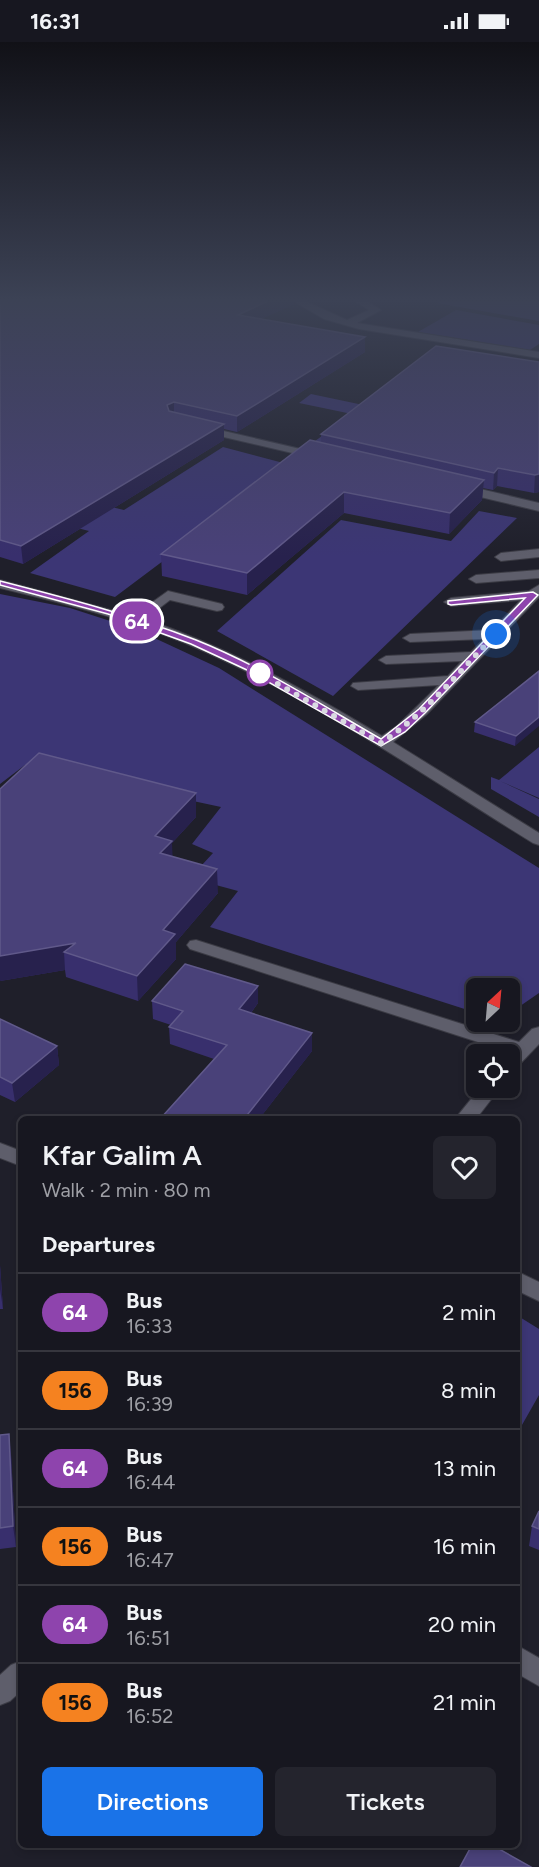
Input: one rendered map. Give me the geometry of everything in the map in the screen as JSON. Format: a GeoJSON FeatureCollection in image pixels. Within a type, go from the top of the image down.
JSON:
{"type":"FeatureCollection","features":[{"type":"Feature","properties":{"kind":"street"},"geometry":{"type":"LineString","coordinates":[[185,426],[334,459]]}},
{"type":"Feature","properties":{"kind":"street"},"geometry":{"type":"LineString","coordinates":[[448,486],[539,507]]}},
{"type":"Feature","properties":{"kind":"street"},"geometry":{"type":"LineString","coordinates":[[513,545],[539,544]]}},
{"type":"Feature","properties":{"kind":"street"},"geometry":{"type":"LineString","coordinates":[[501,557],[539,553]]}},
{"type":"Feature","properties":{"kind":"street"},"geometry":{"type":"LineString","coordinates":[[487,569],[539,564]]}},
{"type":"Feature","properties":{"kind":"street"},"geometry":{"type":"LineString","coordinates":[[476,579],[539,574]]}},
{"type":"Feature","properties":{"kind":"street"},"geometry":{"type":"LineString","coordinates":[[0,584],[136,620],[194,642],[250,668],[381,743],[539,840]]}},
{"type":"Feature","properties":{"kind":"street"},"geometry":{"type":"LineString","coordinates":[[381,743],[402,729],[422,711],[537,589]]}},
{"type":"Feature","properties":{"kind":"street"},"geometry":{"type":"LineString","coordinates":[[463,591],[537,589]]}},
{"type":"Feature","properties":{"kind":"street"},"geometry":{"type":"LineString","coordinates":[[451,602],[537,589]]}},
{"type":"Feature","properties":{"kind":"street"},"geometry":{"type":"LineString","coordinates":[[136,620],[168,595],[217,607]]}},
{"type":"Feature","properties":{"kind":"street"},"geometry":{"type":"LineString","coordinates":[[438,613],[521,607]]}},
{"type":"Feature","properties":{"kind":"street"},"geometry":{"type":"LineString","coordinates":[[423,627],[508,621]]}},
{"type":"Feature","properties":{"kind":"street"},"geometry":{"type":"LineString","coordinates":[[410,638],[491,639]]}},
{"type":"Feature","properties":{"kind":"street"},"geometry":{"type":"LineString","coordinates":[[399,648],[491,639]]}},
{"type":"Feature","properties":{"kind":"street"},"geometry":{"type":"LineString","coordinates":[[386,660],[475,656]]}},
{"type":"Feature","properties":{"kind":"street"},"geometry":{"type":"LineString","coordinates":[[371,674],[463,668]]}},
{"type":"Feature","properties":{"kind":"street"},"geometry":{"type":"LineString","coordinates":[[358,686],[451,680]]}},
{"type":"Feature","properties":{"kind":"street"},"geometry":{"type":"LineString","coordinates":[[196,945],[480,1044]]}},
{"type":"Feature","properties":{"kind":"street"},"geometry":{"type":"LineString","coordinates":[[520,1054],[539,1034]]}},
{"type":"Feature","properties":{"kind":"street"},"geometry":{"type":"LineString","coordinates":[[467,1116],[482,1098]]}},
{"type":"Feature","properties":{"kind":"street"},"geometry":{"type":"LineString","coordinates":[[0,1150],[18,1158]]}},
{"type":"Feature","properties":{"kind":"street"},"geometry":{"type":"LineString","coordinates":[[520,1281],[539,1293]]}},
{"type":"Feature","properties":{"kind":"street"},"geometry":{"type":"LineString","coordinates":[[520,1660],[539,1673]]}},
{"type":"Feature","properties":{"kind":"street"},"geometry":{"type":"LineString","coordinates":[[0,1692],[18,1677]]}},
{"type":"Feature","properties":{"kind":"shaded area"},"geometry":{"type":"Polygon","coordinates":[[[311,394],[368,406],[372,447],[311,444],[352,414],[299,403],[311,394]]]}},
{"type":"Feature","properties":{"kind":"shaded area"},"geometry":{"type":"Polygon","coordinates":[[[223,447],[291,465],[115,597],[30,573],[89,531],[0,508],[0,480],[124,510],[223,447]]]}},
{"type":"Feature","properties":{"kind":"shaded area"},"geometry":{"type":"Polygon","coordinates":[[[479,511],[517,518],[333,696],[217,631],[341,520],[451,541],[479,511]]]}},
{"type":"Feature","properties":{"kind":"shaded area"},"geometry":{"type":"Polygon","coordinates":[[[0,594],[70,608],[135,629],[219,668],[539,868],[539,993],[520,1006],[520,978],[466,978],[466,1009],[210,927],[238,891],[190,878],[213,853],[192,844],[221,807],[25,765],[0,784],[0,594]]]}},
{"type":"Feature","properties":{"kind":"shaded area"},"geometry":{"type":"Polygon","coordinates":[[[539,747],[539,798],[500,781],[539,799],[539,817],[491,789],[491,777],[499,780],[539,747]]]}},
{"type":"Feature","properties":{"kind":"shaded area"},"geometry":{"type":"Polygon","coordinates":[[[520,1317],[539,1329],[539,1395],[520,1428],[520,1317]]]}},
{"type":"Feature","properties":{"kind":"building"},"geometry":{"type":"Polygon","coordinates":[[[0,386],[285,386],[237,416],[174,402],[167,405],[169,411],[224,424],[21,546],[0,540],[0,386]]]}},
{"type":"Feature","properties":{"kind":"building"},"geometry":{"type":"Polygon","coordinates":[[[384,386],[539,386],[539,474],[535,475],[498,468],[494,473],[321,434],[384,386]]]}},
{"type":"Feature","properties":{"kind":"building"},"geometry":{"type":"Polygon","coordinates":[[[310,440],[484,480],[450,513],[344,492],[247,573],[161,554],[310,440]]]}},
{"type":"Feature","properties":{"kind":"building"},"geometry":{"type":"Polygon","coordinates":[[[539,671],[539,717],[516,736],[475,722],[539,671]]]}},
{"type":"Feature","properties":{"kind":"building"},"geometry":{"type":"Polygon","coordinates":[[[39,753],[196,793],[155,836],[172,841],[160,853],[217,869],[163,930],[175,934],[137,976],[64,952],[76,943],[0,956],[0,789],[39,753]]]}},
{"type":"Feature","properties":{"kind":"building"},"geometry":{"type":"Polygon","coordinates":[[[185,964],[258,986],[239,1009],[312,1033],[246,1116],[163,1116],[227,1045],[169,1027],[183,1011],[152,1001],[185,964]]]}},
{"type":"Feature","properties":{"kind":"building"},"geometry":{"type":"Polygon","coordinates":[[[0,1019],[57,1046],[12,1083],[0,1077],[0,1019]]]}},
{"type":"Feature","properties":{"kind":"building"},"geometry":{"type":"Polygon","coordinates":[[[9,1434],[13,1526],[0,1528],[0,1435],[9,1434]]]}},
{"type":"Feature","properties":{"kind":"building"},"geometry":{"type":"Polygon","coordinates":[[[539,1511],[539,1529],[532,1526],[539,1511]]]}},
{"type":"Feature","properties":{"kind":"building"},"geometry":{"type":"Polygon","coordinates":[[[470,1848],[497,1848],[531,1867],[460,1867],[470,1848]]]}},
{"type":"Feature","properties":{"kind":"bus line","name":"64"},"geometry":{"type":"LineString","coordinates":[[0,584],[111,612],[194,642],[250,668],[381,743],[402,729],[422,711],[533,595],[451,602]]}},
{"type":"Feature","properties":{"kind":"route"},"geometry":{"type":"LineString","coordinates":[[260,673],[250,668],[381,743],[402,729],[422,711],[496,634]]}}]}
